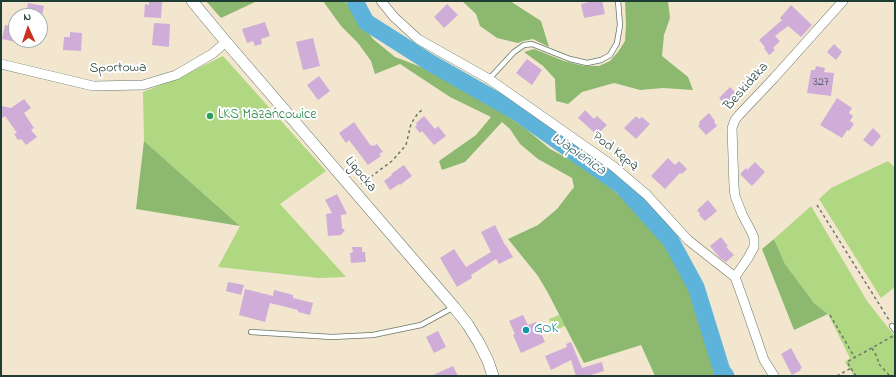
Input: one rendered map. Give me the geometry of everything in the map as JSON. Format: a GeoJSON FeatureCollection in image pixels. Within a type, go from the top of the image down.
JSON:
{"type":"FeatureCollection","features":[{"type":"Feature","properties":{"kind":"street","name":"Ligocka"},"geometry":{"type":"LineString","coordinates":[[192,1],[454,307],[468,325],[479,343],[488,361],[493,376]]}},
{"type":"Feature","properties":{"kind":"street","name":"Pod Kępą"},"geometry":{"type":"LineString","coordinates":[[381,1],[394,17],[418,39],[489,79],[613,166],[647,195],[688,240],[735,278]]}},
{"type":"Feature","properties":{"kind":"street","name":"Beskidzka"},"geometry":{"type":"LineString","coordinates":[[735,278],[754,247],[754,238],[738,202],[734,187],[732,128],[735,120],[843,1]]}},
{"type":"Feature","properties":{"kind":"street","name":"Sportowa"},"geometry":{"type":"LineString","coordinates":[[1,64],[93,86],[143,85],[176,75],[212,54],[226,42]]}},
{"type":"Feature","properties":{"kind":"street"},"geometry":{"type":"LineString","coordinates":[[735,278],[764,360],[774,376]]}},
{"type":"Feature","properties":{"kind":"lane"},"geometry":{"type":"LineString","coordinates":[[489,79],[514,52],[524,45],[532,44],[570,59],[587,63],[601,60],[610,55],[617,43],[620,25],[618,1]]}},
{"type":"Feature","properties":{"kind":"lane"},"geometry":{"type":"LineString","coordinates":[[251,332],[332,337],[373,335],[421,325],[454,307]]}},
{"type":"Feature","properties":{"kind":"path"},"geometry":{"type":"LineString","coordinates":[[353,190],[392,161],[406,145],[411,124],[418,113],[424,109]]}},
{"type":"Feature","properties":{"kind":"path"},"geometry":{"type":"LineString","coordinates":[[816,205],[894,328]]}},
{"type":"Feature","properties":{"kind":"path"},"geometry":{"type":"LineString","coordinates":[[830,315],[855,358]]}},
{"type":"Feature","properties":{"kind":"path"},"geometry":{"type":"LineString","coordinates":[[856,376],[847,362],[895,335]]}},
{"type":"Feature","properties":{"kind":"path"},"geometry":{"type":"LineString","coordinates":[[872,348],[878,363],[890,376]]}},
{"type":"Feature","properties":{"kind":"path"},"geometry":{"type":"LineString","coordinates":[[837,376],[851,368]]}},
{"type":"Feature","properties":{"kind":"green space"},"geometry":{"type":"Polygon","coordinates":[[[206,1],[254,1],[255,2],[221,18],[206,1]]]}},
{"type":"Feature","properties":{"kind":"green space"},"geometry":{"type":"Polygon","coordinates":[[[323,1],[345,1],[373,39],[395,57],[429,70],[494,107],[526,129],[550,149],[586,168],[619,195],[657,232],[683,274],[700,317],[713,367],[718,376],[655,376],[641,345],[584,363],[538,276],[508,239],[538,225],[557,209],[574,187],[572,178],[538,159],[520,144],[510,129],[502,122],[465,162],[442,170],[439,161],[476,135],[491,117],[450,97],[400,64],[375,74],[371,61],[358,43],[341,26],[323,1]]]}},
{"type":"Feature","properties":{"kind":"green space"},"geometry":{"type":"Polygon","coordinates":[[[462,1],[510,1],[541,21],[549,47],[533,39],[518,43],[497,38],[480,26],[476,14],[462,1]]]}},
{"type":"Feature","properties":{"kind":"green space"},"geometry":{"type":"Polygon","coordinates":[[[625,1],[668,1],[670,18],[664,35],[662,56],[688,77],[693,90],[663,88],[640,90],[614,83],[582,92],[568,104],[556,101],[555,79],[543,66],[524,52],[534,49],[564,61],[584,66],[599,66],[610,61],[625,41],[625,1]]]}},
{"type":"Feature","properties":{"kind":"green space","name":"LKS Mazańcowice"},"geometry":{"type":"Polygon","coordinates":[[[223,56],[326,171],[280,204],[346,277],[319,278],[218,267],[240,226],[144,141],[143,92],[178,78],[223,56]]]}},
{"type":"Feature","properties":{"kind":"green space"},"geometry":{"type":"Polygon","coordinates":[[[144,141],[240,226],[136,209],[144,141]]]}},
{"type":"Feature","properties":{"kind":"green space"},"geometry":{"type":"Polygon","coordinates":[[[888,161],[895,168],[895,287],[881,298],[819,199],[831,188],[888,161]]]}},
{"type":"Feature","properties":{"kind":"green space"},"geometry":{"type":"Polygon","coordinates":[[[811,206],[867,301],[895,335],[895,376],[854,376],[845,362],[850,358],[828,314],[814,303],[785,264],[774,239],[811,206]]]}},
{"type":"Feature","properties":{"kind":"green space"},"geometry":{"type":"Polygon","coordinates":[[[774,239],[785,264],[814,303],[828,314],[794,330],[762,249],[774,239]]]}},
{"type":"Feature","properties":{"kind":"green space"},"geometry":{"type":"Polygon","coordinates":[[[559,315],[565,326],[553,331],[549,319],[559,315]]]}},
{"type":"Feature","properties":{"kind":"building"},"geometry":{"type":"Polygon","coordinates":[[[149,1],[162,1],[161,18],[144,17],[145,4],[149,5],[149,1]]]}},
{"type":"Feature","properties":{"kind":"building"},"geometry":{"type":"Polygon","coordinates":[[[593,1],[602,1],[605,14],[584,18],[581,4],[593,1]]]}},
{"type":"Feature","properties":{"kind":"building"},"geometry":{"type":"Polygon","coordinates":[[[28,3],[44,6],[44,8],[27,8],[28,3]]]}},
{"type":"Feature","properties":{"kind":"building"},"geometry":{"type":"Polygon","coordinates":[[[447,4],[458,15],[444,28],[434,17],[447,4]]]}},
{"type":"Feature","properties":{"kind":"building"},"geometry":{"type":"Polygon","coordinates":[[[791,5],[812,25],[801,37],[788,26],[775,36],[780,41],[773,48],[775,50],[769,55],[759,40],[782,20],[780,18],[791,5]]]}},
{"type":"Feature","properties":{"kind":"building"},"geometry":{"type":"Polygon","coordinates":[[[265,22],[270,36],[261,39],[262,44],[255,46],[253,41],[247,43],[242,29],[265,22]]]}},
{"type":"Feature","properties":{"kind":"building"},"geometry":{"type":"Polygon","coordinates":[[[154,23],[170,24],[169,47],[152,45],[154,23]]]}},
{"type":"Feature","properties":{"kind":"building"},"geometry":{"type":"Polygon","coordinates":[[[5,25],[8,26],[8,40],[2,39],[5,25]]]}},
{"type":"Feature","properties":{"kind":"building"},"geometry":{"type":"Polygon","coordinates":[[[70,32],[82,33],[81,51],[63,50],[64,37],[70,37],[70,32]]]}},
{"type":"Feature","properties":{"kind":"building"},"geometry":{"type":"Polygon","coordinates":[[[313,38],[320,66],[303,70],[296,42],[313,38]]]}},
{"type":"Feature","properties":{"kind":"building"},"geometry":{"type":"Polygon","coordinates":[[[834,44],[842,52],[836,60],[827,52],[834,44]]]}},
{"type":"Feature","properties":{"kind":"building"},"geometry":{"type":"Polygon","coordinates":[[[527,59],[542,70],[532,85],[516,73],[527,59]]]}},
{"type":"Feature","properties":{"kind":"building"},"geometry":{"type":"Polygon","coordinates":[[[816,66],[825,68],[824,72],[834,73],[831,96],[807,93],[811,70],[815,70],[816,66]]]}},
{"type":"Feature","properties":{"kind":"building"},"geometry":{"type":"Polygon","coordinates":[[[319,76],[330,91],[318,100],[307,85],[319,76]]]}},
{"type":"Feature","properties":{"kind":"building"},"geometry":{"type":"Polygon","coordinates":[[[730,87],[737,94],[734,96],[738,100],[729,109],[719,98],[730,87]]]}},
{"type":"Feature","properties":{"kind":"building"},"geometry":{"type":"Polygon","coordinates":[[[837,98],[852,108],[849,113],[853,116],[850,121],[854,124],[849,131],[847,130],[842,138],[820,125],[837,98]]]}},
{"type":"Feature","properties":{"kind":"building"},"geometry":{"type":"Polygon","coordinates":[[[24,99],[31,108],[24,113],[34,128],[31,130],[37,137],[26,145],[21,139],[18,140],[14,134],[17,133],[5,116],[1,119],[1,106],[11,108],[24,99]]]}},
{"type":"Feature","properties":{"kind":"building"},"geometry":{"type":"Polygon","coordinates":[[[585,110],[594,119],[597,116],[607,125],[597,135],[578,118],[585,110]]]}},
{"type":"Feature","properties":{"kind":"building"},"geometry":{"type":"Polygon","coordinates":[[[709,113],[717,126],[706,135],[698,126],[700,124],[699,122],[709,113]]]}},
{"type":"Feature","properties":{"kind":"building"},"geometry":{"type":"Polygon","coordinates":[[[424,116],[435,129],[438,126],[446,136],[434,145],[422,131],[420,133],[415,127],[417,125],[416,123],[424,116]]]}},
{"type":"Feature","properties":{"kind":"building"},"geometry":{"type":"Polygon","coordinates":[[[636,116],[639,119],[642,117],[650,124],[636,139],[624,128],[636,116]]]}},
{"type":"Feature","properties":{"kind":"building"},"geometry":{"type":"Polygon","coordinates":[[[354,122],[371,146],[377,144],[383,152],[379,154],[381,156],[368,165],[349,140],[346,143],[339,133],[354,122]]]}},
{"type":"Feature","properties":{"kind":"building"},"geometry":{"type":"Polygon","coordinates":[[[873,128],[881,136],[872,147],[863,140],[873,128]]]}},
{"type":"Feature","properties":{"kind":"building"},"geometry":{"type":"Polygon","coordinates":[[[668,158],[675,165],[679,161],[687,169],[682,174],[680,173],[665,189],[651,176],[668,158]]]}},
{"type":"Feature","properties":{"kind":"building"},"geometry":{"type":"Polygon","coordinates":[[[755,162],[765,172],[752,186],[740,174],[746,168],[747,170],[755,162]]]}},
{"type":"Feature","properties":{"kind":"building"},"geometry":{"type":"Polygon","coordinates":[[[404,165],[412,176],[390,190],[384,181],[404,165]]]}},
{"type":"Feature","properties":{"kind":"building"},"geometry":{"type":"Polygon","coordinates":[[[337,194],[347,214],[341,215],[342,228],[345,230],[341,235],[328,236],[326,214],[332,213],[325,200],[337,194]]]}},
{"type":"Feature","properties":{"kind":"building"},"geometry":{"type":"Polygon","coordinates":[[[708,200],[717,211],[705,221],[699,215],[700,214],[697,210],[708,200]]]}},
{"type":"Feature","properties":{"kind":"building"},"geometry":{"type":"Polygon","coordinates":[[[495,225],[513,257],[499,264],[496,259],[471,275],[472,278],[457,287],[440,258],[454,249],[466,267],[491,252],[481,232],[495,225]]]}},
{"type":"Feature","properties":{"kind":"building"},"geometry":{"type":"Polygon","coordinates":[[[721,237],[728,246],[726,247],[734,255],[726,262],[720,258],[710,246],[721,237]]]}},
{"type":"Feature","properties":{"kind":"building"},"geometry":{"type":"Polygon","coordinates":[[[352,247],[362,247],[362,252],[365,252],[366,262],[351,263],[350,253],[353,252],[352,247]]]}},
{"type":"Feature","properties":{"kind":"building"},"geometry":{"type":"Polygon","coordinates":[[[228,282],[244,285],[241,295],[226,291],[228,282]]]}},
{"type":"Feature","properties":{"kind":"building"},"geometry":{"type":"Polygon","coordinates":[[[245,289],[273,296],[274,290],[293,295],[293,298],[313,303],[310,315],[298,312],[298,310],[270,303],[265,322],[239,315],[245,289]]]}},
{"type":"Feature","properties":{"kind":"building","name":"GOK"},"geometry":{"type":"Polygon","coordinates":[[[523,315],[528,325],[536,322],[545,342],[521,353],[509,321],[523,315]]]}},
{"type":"Feature","properties":{"kind":"building"},"geometry":{"type":"Polygon","coordinates":[[[438,331],[446,347],[434,353],[426,337],[438,331]]]}},
{"type":"Feature","properties":{"kind":"building"},"geometry":{"type":"Polygon","coordinates":[[[571,342],[582,368],[602,362],[604,371],[587,376],[576,376],[571,360],[551,370],[545,356],[567,347],[566,344],[571,342]]]}},
{"type":"Feature","properties":{"kind":"building"},"geometry":{"type":"Polygon","coordinates":[[[791,348],[802,368],[792,375],[781,354],[791,348]]]}},
{"type":"Feature","properties":{"kind":"building"},"geometry":{"type":"Polygon","coordinates":[[[453,366],[458,376],[431,376],[453,366]]]}},
{"type":"Feature","properties":{"kind":"waterway","name":"Wapienica"},"geometry":{"type":"LineString","coordinates":[[355,1],[366,22],[429,62],[515,111],[622,186],[671,241],[696,287],[722,371],[726,376]]}},
{"type":"Feature","properties":{"kind":"place","name":"LKS Mazańcowice"},"geometry":{"type":"Point","coordinates":[210,116]}},
{"type":"Feature","properties":{"kind":"place","name":"GOK"},"geometry":{"type":"Point","coordinates":[526,330]}}]}
